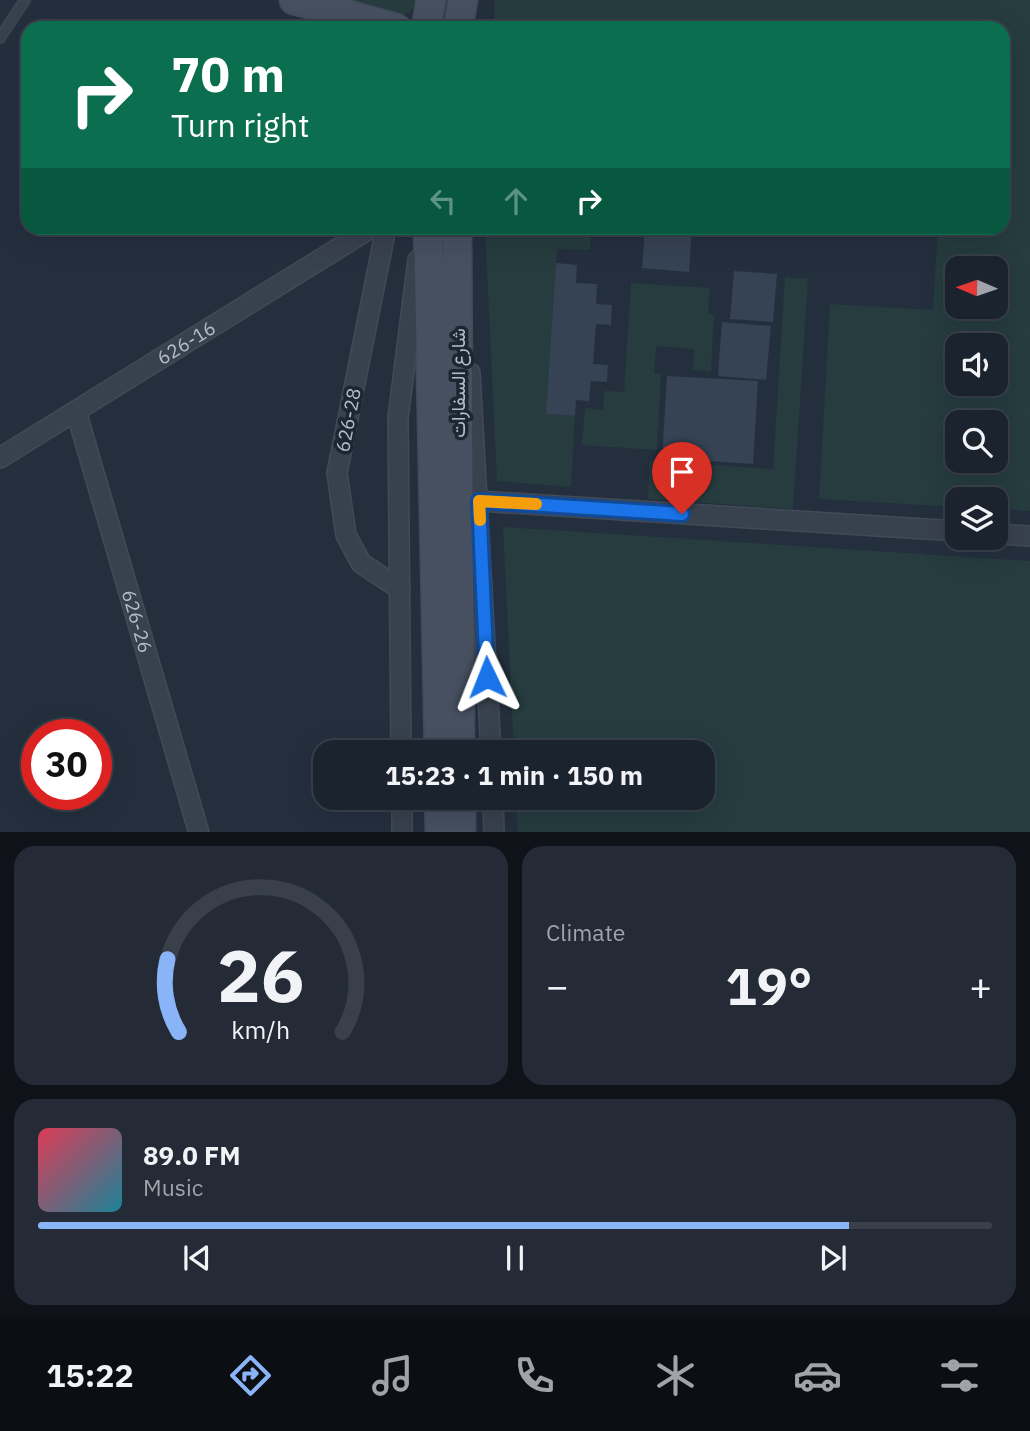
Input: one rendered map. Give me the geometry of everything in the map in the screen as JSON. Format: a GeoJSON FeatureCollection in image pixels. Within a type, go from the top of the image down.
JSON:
{"type":"FeatureCollection","features":[{"type":"Feature","properties":{"kind":"main road"},"geometry":{"type":"LineString","coordinates":[[294,0],[370,21]]}},
{"type":"Feature","properties":{"kind":"main road"},"geometry":{"type":"LineString","coordinates":[[427,21],[431,0]]}},
{"type":"Feature","properties":{"kind":"main road"},"geometry":{"type":"LineString","coordinates":[[459,21],[463,0]]}},
{"type":"Feature","properties":{"kind":"main road","name":"شارع السفارات"},"geometry":{"type":"LineString","coordinates":[[428,235],[448,538]]}},
{"type":"Feature","properties":{"kind":"main road","name":"شارع السفارات"},"geometry":{"type":"LineString","coordinates":[[448,538],[459,235]]}},
{"type":"Feature","properties":{"kind":"main road"},"geometry":{"type":"LineString","coordinates":[[440,740],[448,538]]}},
{"type":"Feature","properties":{"kind":"main road"},"geometry":{"type":"LineString","coordinates":[[448,538],[459,740]]}},
{"type":"Feature","properties":{"kind":"main road"},"geometry":{"type":"LineString","coordinates":[[439,810],[440,832]]}},
{"type":"Feature","properties":{"kind":"main road"},"geometry":{"type":"LineString","coordinates":[[461,810],[461,832]]}},
{"type":"Feature","properties":{"kind":"street","name":"626-16"},"geometry":{"type":"LineString","coordinates":[[0,457],[361,235]]}},
{"type":"Feature","properties":{"kind":"street","name":"626-28"},"geometry":{"type":"LineString","coordinates":[[386,235],[337,473],[346,535],[361,563],[400,589]]}},
{"type":"Feature","properties":{"kind":"street"},"geometry":{"type":"LineString","coordinates":[[401,740],[398,418],[422,235]]}},
{"type":"Feature","properties":{"kind":"street"},"geometry":{"type":"LineString","coordinates":[[460,235],[479,501],[490,740]]}},
{"type":"Feature","properties":{"kind":"street","name":"626-26"},"geometry":{"type":"LineString","coordinates":[[76,411],[199,832]]}},
{"type":"Feature","properties":{"kind":"street"},"geometry":{"type":"LineString","coordinates":[[479,501],[945,530]]}},
{"type":"Feature","properties":{"kind":"street"},"geometry":{"type":"LineString","coordinates":[[1008,535],[1030,536]]}},
{"type":"Feature","properties":{"kind":"street"},"geometry":{"type":"LineString","coordinates":[[402,810],[402,832]]}},
{"type":"Feature","properties":{"kind":"street"},"geometry":{"type":"LineString","coordinates":[[493,810],[494,832]]}},
{"type":"Feature","properties":{"kind":"lane"},"geometry":{"type":"LineString","coordinates":[[0,38],[25,0]]}},
{"type":"Feature","properties":{"kind":"green space"},"geometry":{"type":"Polygon","coordinates":[[[342,0],[417,0],[415,7],[406,15],[342,0]]]}},
{"type":"Feature","properties":{"kind":"green space"},"geometry":{"type":"Polygon","coordinates":[[[495,0],[1030,0],[1030,511],[1008,510],[1008,487],[945,487],[945,506],[819,499],[830,304],[933,310],[938,235],[1010,235],[1010,21],[494,21],[495,0]]]}},
{"type":"Feature","properties":{"kind":"green space"},"geometry":{"type":"Polygon","coordinates":[[[485,235],[591,235],[590,250],[557,249],[547,414],[575,416],[571,487],[497,481],[485,235]]]}},
{"type":"Feature","properties":{"kind":"green space"},"geometry":{"type":"Polygon","coordinates":[[[785,277],[808,279],[793,509],[648,499],[650,461],[773,469],[785,277]]]}},
{"type":"Feature","properties":{"kind":"green space"},"geometry":{"type":"Polygon","coordinates":[[[631,283],[710,288],[708,314],[714,315],[711,371],[693,370],[694,349],[656,346],[654,374],[661,374],[657,450],[582,445],[585,408],[603,410],[604,391],[624,392],[631,283]]]}},
{"type":"Feature","properties":{"kind":"green space"},"geometry":{"type":"Polygon","coordinates":[[[503,527],[1030,561],[1030,832],[518,832],[517,810],[715,810],[715,740],[513,740],[503,527]]]}},
{"type":"Feature","properties":{"kind":"building"},"geometry":{"type":"Polygon","coordinates":[[[644,235],[692,235],[689,272],[642,268],[644,235]]]}},
{"type":"Feature","properties":{"kind":"building"},"geometry":{"type":"Polygon","coordinates":[[[556,263],[577,265],[576,283],[597,284],[596,304],[612,305],[611,325],[596,324],[593,364],[608,365],[607,382],[591,381],[589,401],[576,400],[575,416],[546,414],[556,263]]]}},
{"type":"Feature","properties":{"kind":"building"},"geometry":{"type":"Polygon","coordinates":[[[734,271],[777,274],[773,322],[730,319],[734,271]]]}},
{"type":"Feature","properties":{"kind":"building"},"geometry":{"type":"Polygon","coordinates":[[[722,322],[771,326],[766,380],[718,376],[722,322]]]}},
{"type":"Feature","properties":{"kind":"building"},"geometry":{"type":"Polygon","coordinates":[[[667,376],[758,381],[753,464],[662,458],[667,376]]]}},
{"type":"Feature","properties":{"kind":"slow traffic"},"geometry":{"type":"LineString","coordinates":[[480,520],[479,501],[536,504]]}},
{"type":"Feature","properties":{"kind":"route"},"geometry":{"type":"LineString","coordinates":[[487,677],[479,501],[682,514]]}}]}
